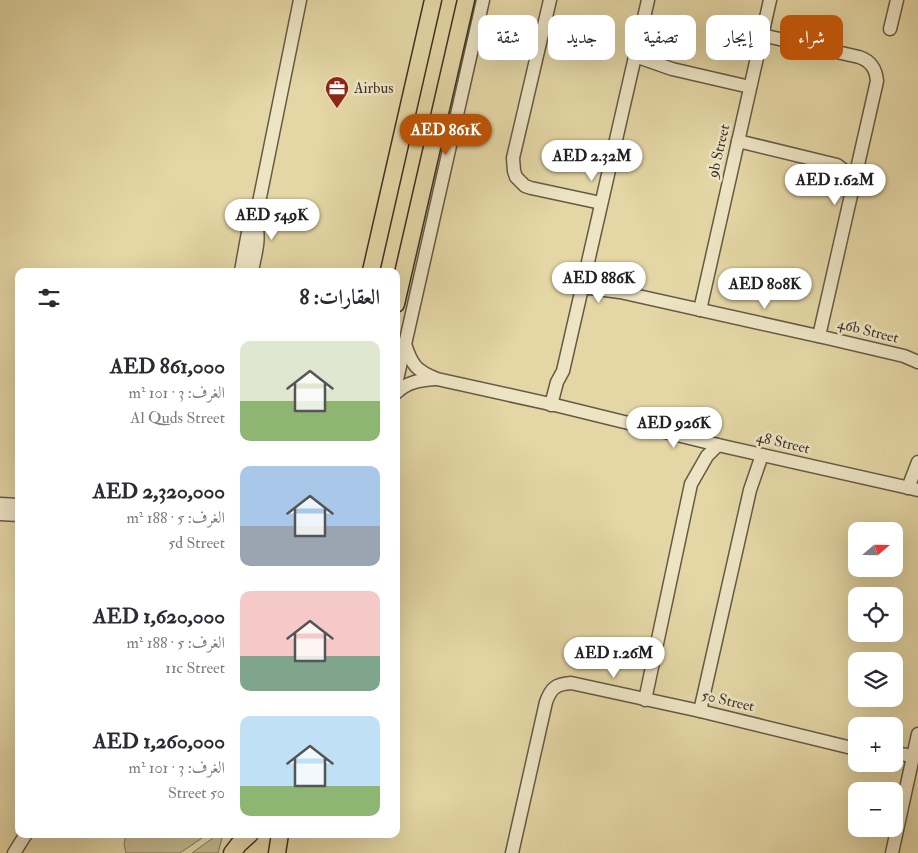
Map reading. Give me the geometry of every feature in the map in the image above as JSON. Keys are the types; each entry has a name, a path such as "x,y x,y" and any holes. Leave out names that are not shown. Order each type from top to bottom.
{"main road":[{"path":"372,268 433,0"},
{"path":"400,287 466,0"},
{"path":"232,853 246,838"},
{"path":"247,853 250,838"}],"street":[{"path":"242,268 248,232 255,222 300,0"},
{"path":"400,366 483,0"},
{"path":"550,0 513,158 514,171 520,182 531,188 601,203"},
{"path":"555,406 558,382 563,371 648,0"},
{"name":"9b Street","path":"767,15 770,0"},
{"path":"890,29 897,0"},
{"path":"770,37 864,59 873,66 877,81 819,336"},
{"name":"9b Street","path":"700,310 756,60"},
{"path":"634,62 750,87"},
{"path":"738,141 838,165 846,172 853,187"},
{"path":"253,268 258,237 255,222"},
{"name":"46b Street","path":"583,282 602,284 620,292 904,356 918,362"},
{"name":"48 Street","path":"405,344 413,364 419,370 437,379 913,489"},
{"name":"46b Street","path":"904,356 918,356"},
{"name":"48 Street","path":"400,389 418,380 437,379"},
{"path":"645,700 691,484 707,456 718,445"},
{"path":"700,711 750,490 750,476 758,454"},
{"path":"913,489 918,462"},
{"path":"0,504 15,504"},
{"path":"0,514 15,515"},
{"name":"50 Street","path":"512,853 546,702 549,693 555,687 563,684 571,683 700,711 848,747"},
{"path":"892,853 918,734"},
{"path":"903,757 912,761"},
{"path":"903,761 912,761"},
{"path":"14,853 24,838"},
{"path":"27,838 27,853"}],"shaded area":[{"path":"125,838 202,838 180,853 126,853 124,845"},
{"path":"213,838 222,838 218,853 192,853"}],"place":[{"name":"Airbus","path":"337,109"}]}
